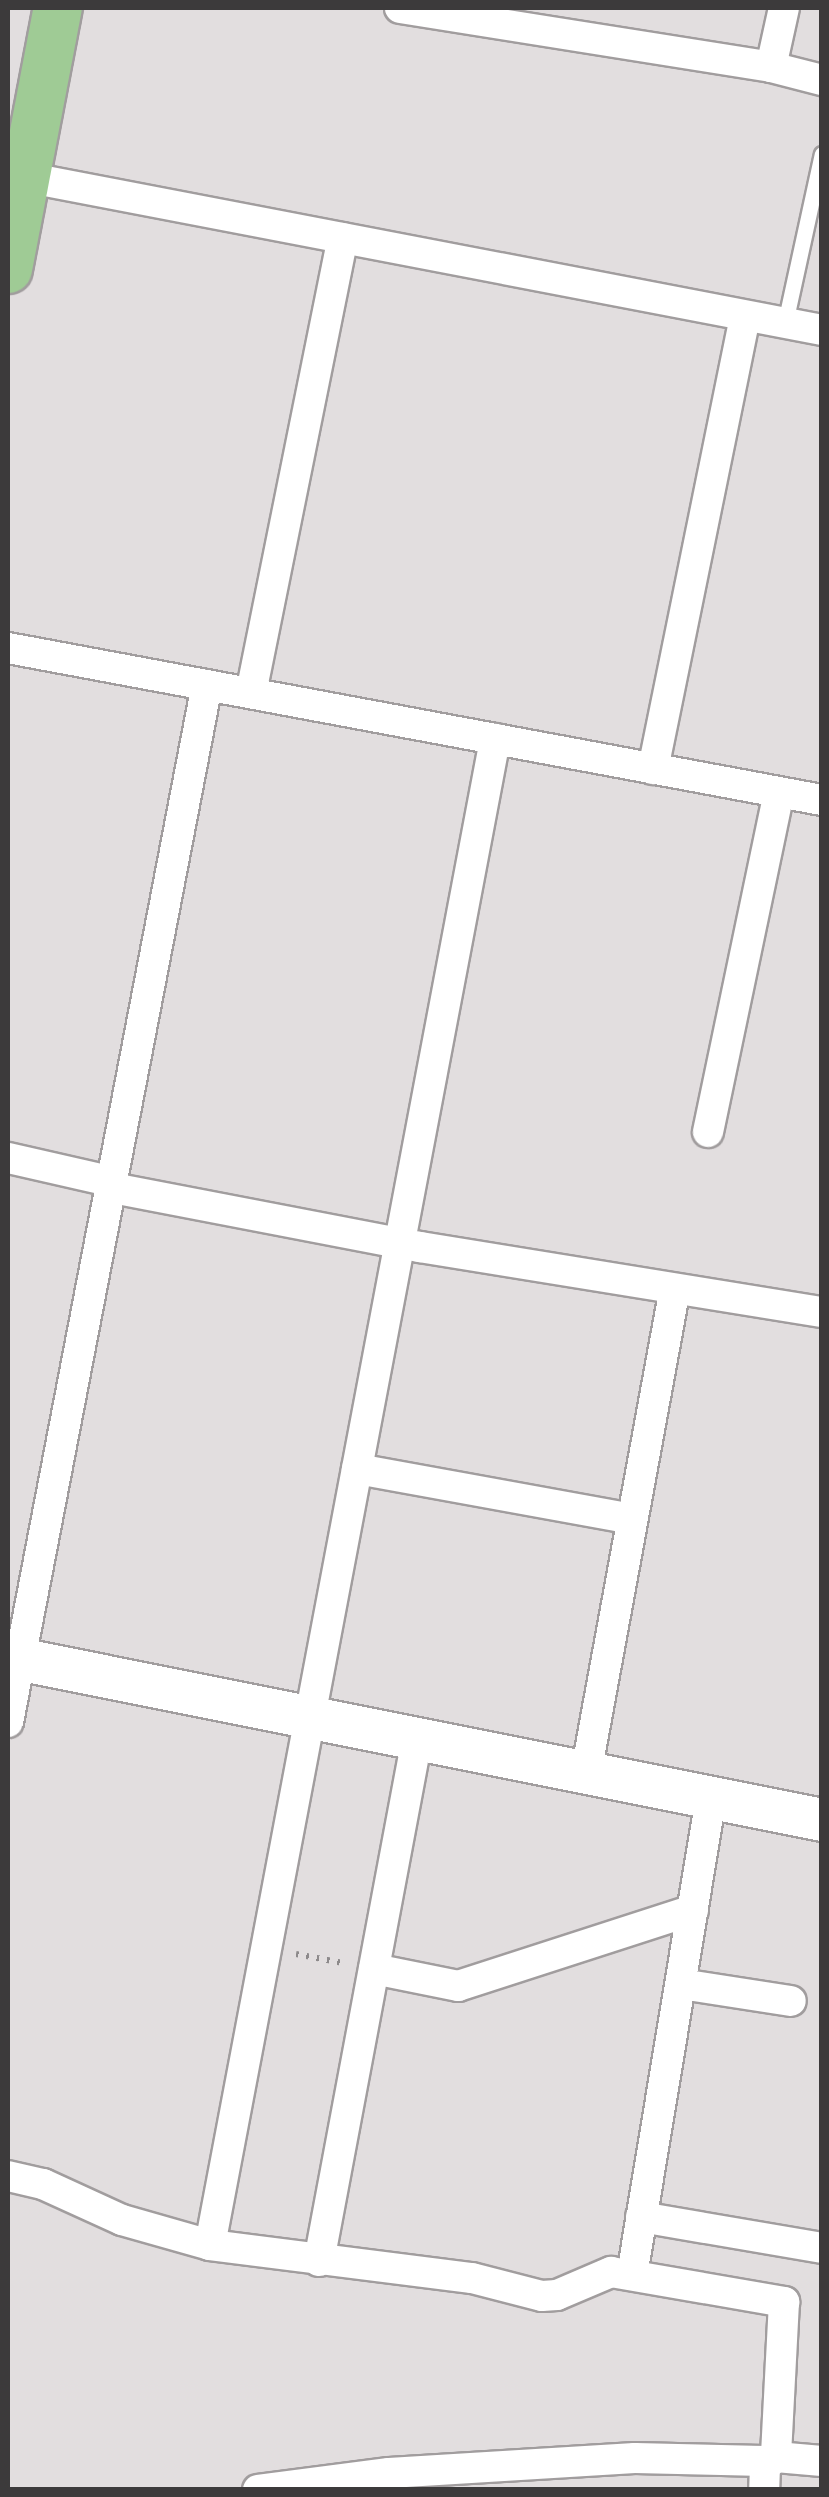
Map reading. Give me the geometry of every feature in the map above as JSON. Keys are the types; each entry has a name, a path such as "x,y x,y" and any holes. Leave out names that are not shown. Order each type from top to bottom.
{"main road":[{"path":"8,269 17,175 58,8"}],"street":[{"path":"400,8 771,67 822,80"},
{"path":"771,67 784,8"},
{"path":"17,175 822,330"},
{"path":"251,693 344,238"},
{"path":"653,769 745,316"},
{"path":"8,648 822,800"},
{"path":"8,1722 14,1658 207,686"},
{"path":"210,2245 496,739"},
{"path":"708,1132 780,792"},
{"path":"8,1158 111,1184 400,1242 822,1312"},
{"path":"586,1773 675,1290"},
{"path":"357,1469 631,1519"},
{"path":"14,1658 822,1820"},
{"path":"319,2261 417,1739"},
{"path":"632,2275 712,1798"},
{"path":"374,1969 458,1986 693,1910"},
{"path":"680,1984 791,2001"},
{"path":"8,2176 43,2184 122,2220 210,2245 472,2278 542,2296 557,2295 611,2272 784,2302 769,2469"},
{"path":"641,2218 822,2248"},
{"path":"258,2490 635,2458 769,2469 822,2461"}],"lane":[{"path":"785,323 822,154"}],"path":[{"path":"266,1948 374,1969"}]}
